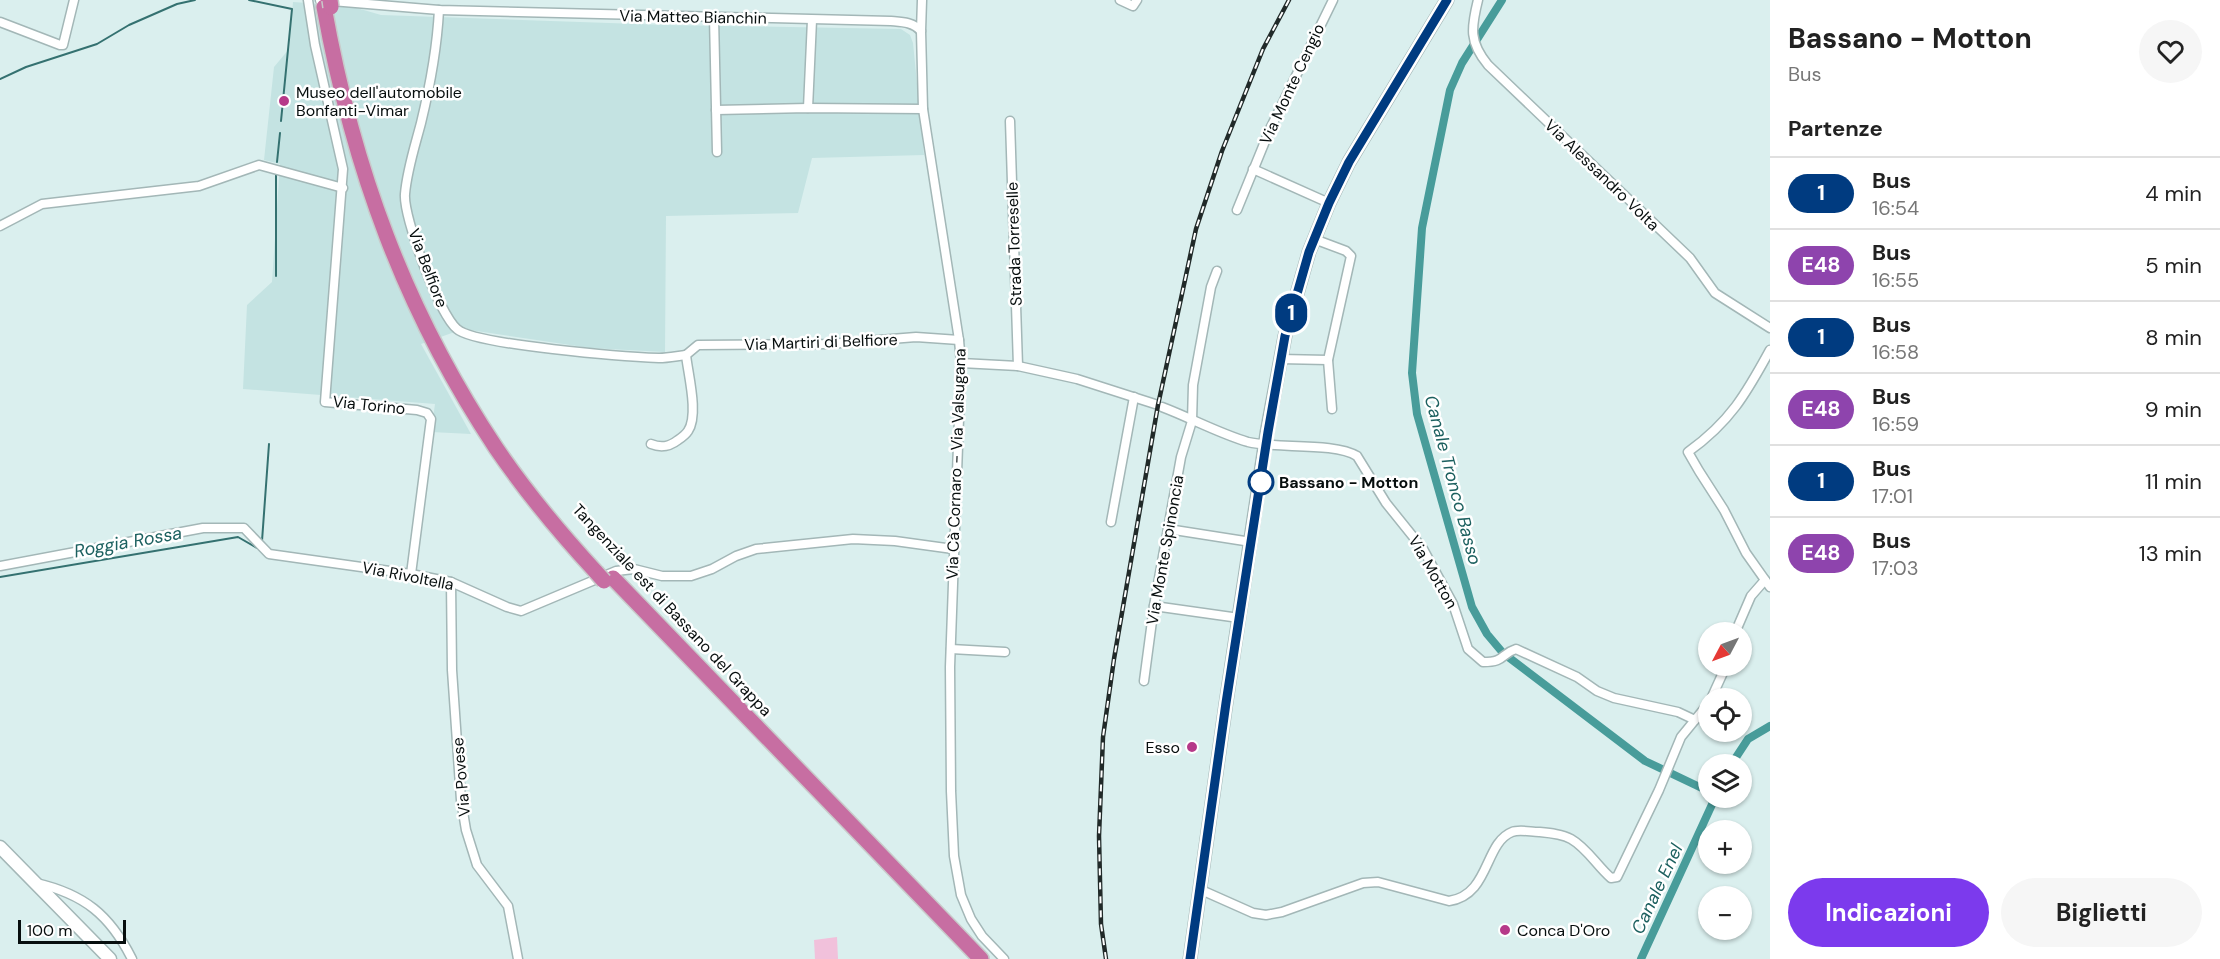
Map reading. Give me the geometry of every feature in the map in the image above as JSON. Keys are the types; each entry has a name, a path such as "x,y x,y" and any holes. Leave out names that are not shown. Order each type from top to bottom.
{"highway":[{"name":"Tangenziale est di Bassano del Grappa","path":"326,3 336,73 368,189 416,307 456,382 496,449 548,518 783,760 981,959"},
{"name":"Tangenziale est di Bassano del Grappa","path":"783,760 970,959"}],"main road":[{"path":"1190,959 1239,618 1285,336 1314,239 1329,203 1349,162 1447,0"},
{"path":"0,847 110,959"}],"street":[{"path":"0,22 63,45 74,0"},
{"name":"Via Torino","path":"308,0 320,67 343,169 326,402 417,410 427,413 431,419 411,574"},
{"name":"Via Cà Cornaro - Via Valsugana","path":"922,0 923,109 961,363 951,649 951,791 954,856 961,895 971,919 982,936 1004,959"},
{"path":"1120,0 1133,6 1137,0"},
{"name":"Via Monte Cengio","path":"1237,210 1292,80 1333,0"},
{"name":"Via Alessandro Volta","path":"1478,0 1473,20 1473,38 1477,50 1497,73 1690,258 1715,293 1770,328"},
{"name":"Via Matteo Bianchin","path":"326,3 439,10 906,23 921,31"},
{"name":"Via Belfiore","path":"439,10 429,91 407,175 404,197 417,245 434,291 448,319 457,330 470,336 522,345 620,356 662,358 686,356"},
{"path":"714,17 717,152"},
{"path":"808,108 812,20"},
{"path":"716,110 923,109"},
{"name":"Strada Torreselle","path":"1010,121 1018,366"},
{"path":"0,226 42,204 199,186 259,165 343,188"},
{"path":"1253,169 1329,203"},
{"path":"1314,239 1346,251 1351,256 1328,360 1332,409"},
{"path":"1192,421 1193,385 1211,287 1217,271"},
{"name":"Via Martiri di Belfiore","path":"686,356 698,345 829,344 916,338 959,339"},
{"path":"1740,622 1751,596 1767,584 1746,553 1724,510 1688,452 1720,427 1738,406 1770,350"},
{"path":"651,444 658,447 668,446 688,431 693,420 686,356"},
{"path":"1280,359 1328,360"},
{"path":"961,363 1018,366 1077,379 1159,405 1192,421 1250,442 1267,444"},
{"path":"1111,522 1134,397"},
{"name":"Via Monte Spinoncia","path":"1144,681 1154,606 1181,457 1192,421"},
{"name":"Via Motton","path":"1267,444 1339,450 1357,456 1386,503 1423,549 1454,604 1468,649 1482,662 1501,660 1512,649 1520,651 1614,698 1678,712 1695,720"},
{"name":"Via Rivoltella","path":"0,566 203,528 244,528 269,554 411,574 451,582 521,611 616,571 634,569 662,576 691,576 756,549 853,539 895,541 953,549"},
{"path":"1168,529 1251,542"},
{"name":"Via Povese","path":"451,582 452,670 463,810 477,866 508,906 518,959"},
{"path":"1154,606 1239,618"},
{"path":"951,649 1005,652"},
{"path":"1199,889 1253,913 1266,915 1282,912 1363,883 1378,882 1449,901 1461,899 1470,893 1505,836 1514,831 1551,833 1570,838 1611,878 1617,877 1681,737 1698,716"},
{"path":"36,883 59,888 83,899 106,920 132,959"}],"shaded area":[{"path":"293,2 350,6 381,15 667,25 901,29 910,35 913,43 924,155 812,158 798,213 666,216 665,352 590,348 463,329 421,344 471,434 431,432 435,404 243,389 247,305 272,282 280,164 264,160 274,67 289,49"},
{"path":"837,937 838,959 815,959 814,940"}],"waterway":[{"path":"0,79 26,67 97,44 129,25 177,4 195,0"},
{"name":"Roggia Rossa","path":"249,0 292,9 281,121"},
{"name":"Canale Tronco Basso","path":"1502,0 1462,63 1450,90 1422,228 1412,373 1417,414 1472,607 1487,634 1503,653 1645,761 1698,786"},
{"name":"Roggia Rossa","path":"277,162 280,133"},
{"name":"Roggia Rossa","path":"276,175 276,276"},
{"name":"Roggia Rossa","path":"262,541 269,444"},
{"name":"Roggia Rossa","path":"0,577 238,537 257,548"},
{"name":"Canale Enel","path":"1738,754 1748,739 1770,726"},
{"name":"Canale Enel","path":"1641,959 1710,808"}],"railway":[{"path":"1106,959 1101,924 1099,836 1103,737 1114,659 1158,405 1196,229 1222,151 1263,49 1289,0"}],"bus line":[{"name":"1","path":"1190,959 1226,703 1285,336 1309,252 1329,203 1349,162 1447,0"}],"place":[{"name":"Museo dell'automobile Bonfanti-Vimar","path":"284,101"},
{"name":"Bassano - Motton","path":"1261,482"},
{"name":"Esso","path":"1192,747"},
{"name":"Conca D'Oro","path":"1505,930"}]}
